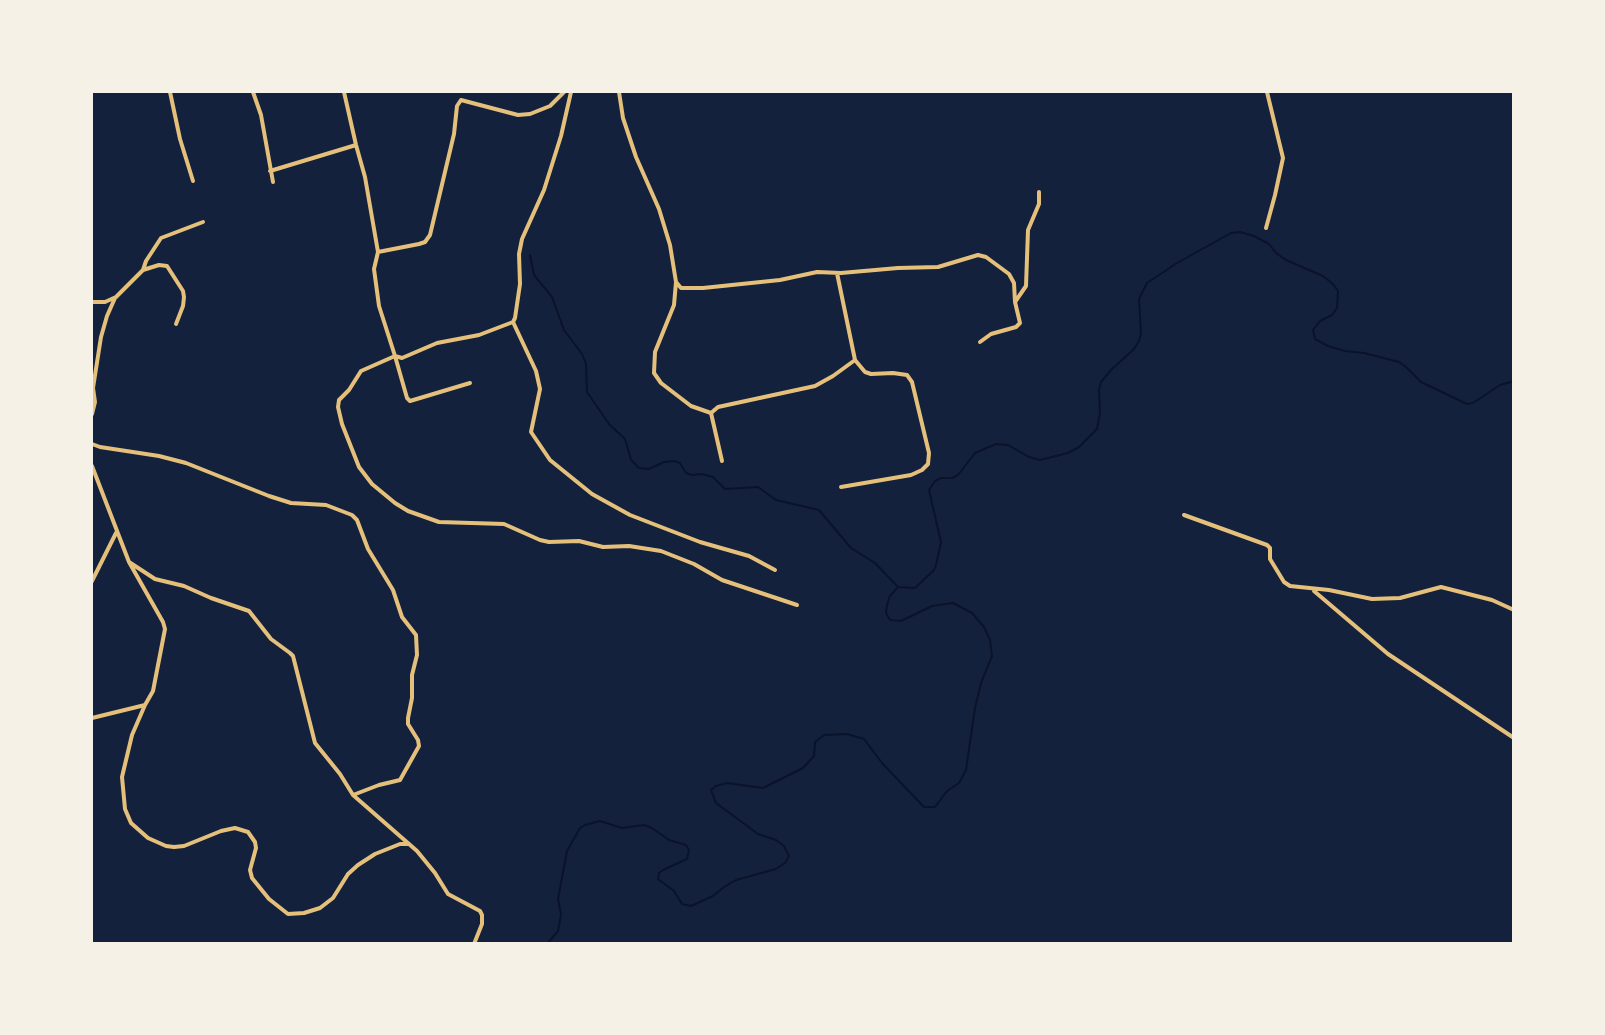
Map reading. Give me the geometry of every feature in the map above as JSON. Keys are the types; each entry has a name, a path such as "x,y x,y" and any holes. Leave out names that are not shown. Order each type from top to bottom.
{"street":[{"path":"170,92 180,139 193,181"},
{"path":"253,92 261,115 273,182"},
{"path":"344,92 365,177 378,252 374,269 379,306 407,398 410,401 470,383"},
{"path":"378,252 419,244 430,235 454,134 457,106 461,100 518,115 530,114 550,106 564,92"},
{"path":"571,92 561,136 544,190 522,239 519,254 520,284 513,322 536,371 540,389 531,432 550,460 591,494 630,515 700,542 749,556 775,570"},
{"path":"619,92 623,118 636,158 659,209 670,245 676,282 674,305 655,352 654,373 661,383 691,406 711,413"},
{"path":"1266,228 1283,158 1267,92"},
{"path":"270,171 356,145"},
{"path":"1015,302 1026,286 1028,230 1040,204 1039,192"},
{"path":"92,414 95,402 93,388 101,337 116,297 143,270 161,238 203,222"},
{"path":"676,282 681,288 703,288 780,280 817,272 837,273 938,267 978,255 986,257 1009,274 1014,284 1020,323 1016,327 991,334 980,342"},
{"path":"143,270 159,265 167,266 172,272 184,297 176,324"},
{"path":"837,273 855,360 865,372 907,375 912,381 929,459 928,464 922,470 911,475 841,487"},
{"path":"92,302 105,302 116,297"},
{"path":"513,322 479,335 438,343 402,358 395,356 361,371 349,390 339,400 338,407 342,424 359,467 372,484 408,512 439,522 504,525 549,542 579,541 603,547 629,546 661,551 694,564 722,580 796,604"},
{"path":"711,413 718,407 815,386 855,360"},
{"path":"711,413 722,461"},
{"path":"92,444 186,463 269,496 291,503 326,506 352,515 357,520 368,549 393,590 399,610 416,635 417,655 411,675 412,698 408,724 419,746 400,780 379,784 353,795"},
{"path":"92,466 129,562 163,622 165,630 153,690 132,735 122,777 125,809 132,823 148,838 174,847 184,846 221,831 236,828 248,832 256,848 250,870 252,878 268,898 288,914 297,915 320,908 333,898 348,874 375,854 400,844 409,844"},
{"path":"1184,515 1267,545 1270,548 1270,559 1284,582 1297,588 1329,590 1372,600 1400,598 1441,587 1492,600 1514,610"},
{"path":"92,581 117,533"},
{"path":"129,562 155,579 184,586 249,611 271,639 290,653 314,740 353,795 409,844 429,865 448,894 480,910 482,924 474,944"},
{"path":"1313,590 1388,654 1514,738"},
{"path":"92,718 145,705"}],"waterway":[{"path":"898,587 915,588 934,570 936,565 941,542 929,490 935,481 958,475 975,453 996,444 1008,445 1029,457 1040,460 1068,453 1079,447 1097,429 1101,382 1139,341 1141,333 1139,299 1147,283 1177,263 1231,233 1240,232 1254,236 1269,244 1286,260 1323,276 1333,284 1338,291 1337,308 1332,315 1320,321 1313,330 1315,339 1328,346 1399,362 1421,382 1467,404 1473,403 1500,385 1514,381"},
{"path":"530,255 534,275 552,297 564,330 582,354 586,364 587,392 609,424 625,439 631,460 639,468 649,469 664,462 675,461 680,463 686,473 713,477 725,489 758,487 776,500 819,510 851,548 875,563 898,587"},
{"path":"547,944 558,931 561,914 558,899 567,851 580,828 585,825 600,821 622,828 644,825 669,840 686,845 689,850 687,859 663,870 659,873 658,879 674,891 682,904 691,906 713,896 736,880 776,869 785,863 789,856 784,846 776,840 758,834 716,803 711,790 727,783 763,788 803,768 814,756 815,742 824,735 847,734 864,739 882,763 924,807 935,807 947,791 959,783 966,770 981,683 992,656 990,640 984,627 972,613 953,603 932,606 901,621 890,620 886,613 887,605 890,596 898,587"}]}
